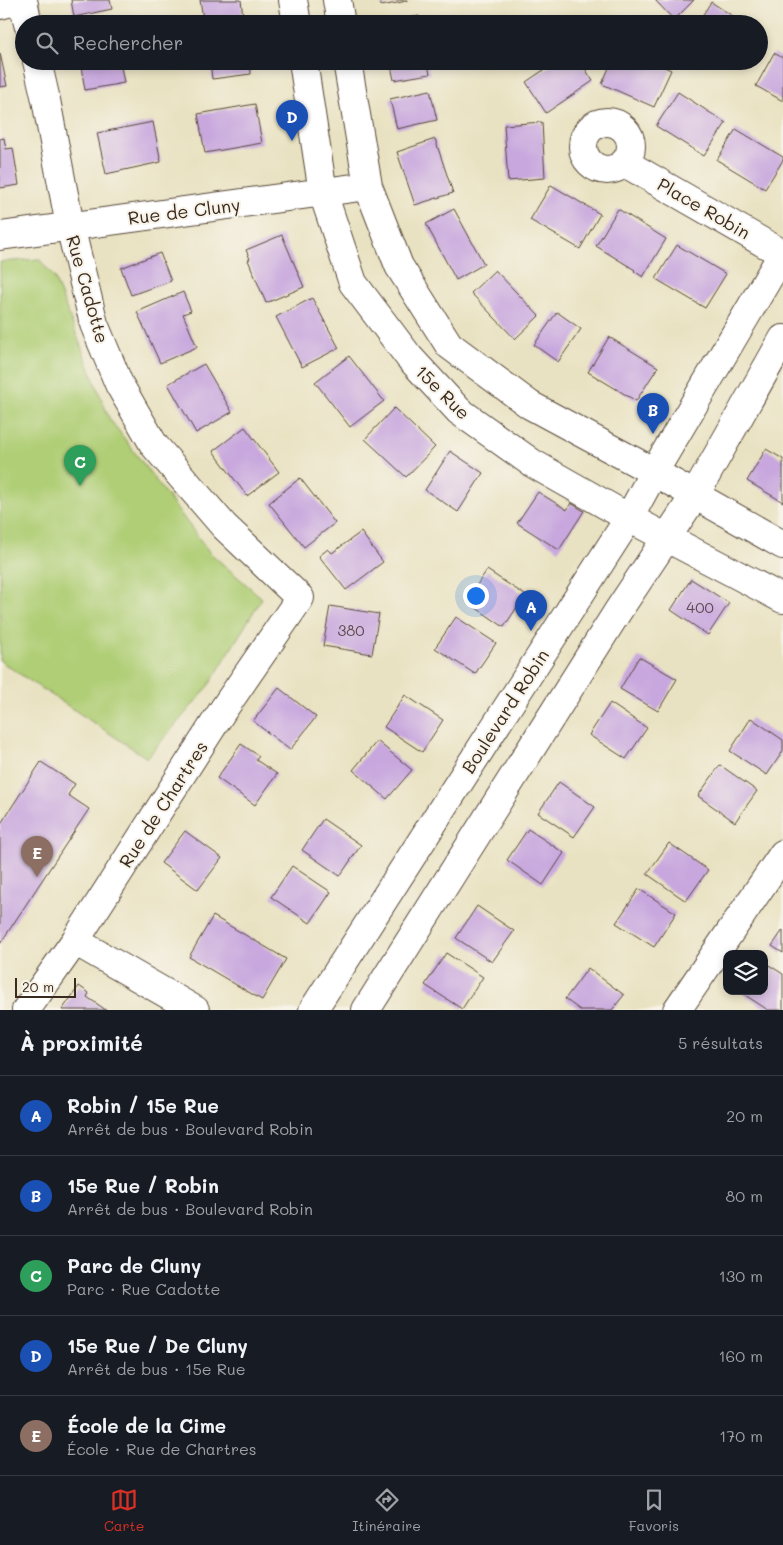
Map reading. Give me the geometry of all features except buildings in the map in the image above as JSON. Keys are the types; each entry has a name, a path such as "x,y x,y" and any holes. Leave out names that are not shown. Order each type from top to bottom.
{"street":[{"path":"0,5 21,0 25,15"},
{"path":"293,0 296,15"},
{"path":"337,0 340,15"},
{"name":"Rue Cadotte","path":"39,70 70,226 94,324 119,384 154,445 224,526 300,598"},
{"name":"15e Rue","path":"304,70 323,193 353,283 409,357 459,412 532,463 628,518 783,599"},
{"path":"349,70 368,186 399,266 449,345 530,405 783,545"},
{"name":"Place Robin","path":"625,162 783,254"},
{"name":"Rue de Cluny","path":"0,236 368,186"},
{"name":"Boulevard Robin","path":"313,1010 628,518 783,254"},
{"path":"366,1010 618,610 695,495 783,339"},
{"name":"Rue de Chartres","path":"26,1010 75,941 223,710 300,598"},
{"path":"677,1010 783,854"},
{"path":"75,941 195,1010"}],"green space":[{"path":"39,259 54,277 109,418 210,553 262,598 208,687 147,758 0,661 0,262"}],"place":[{"name":"15e Rue / De Cluny","path":"292,141"},
{"name":"15e Rue / Robin","path":"653,434"},
{"name":"Parc de Cluny","path":"80,486"},
{"name":"Robin / 15e Rue","path":"531,631"},
{"name":"École de la Cime","path":"37,877"}]}
